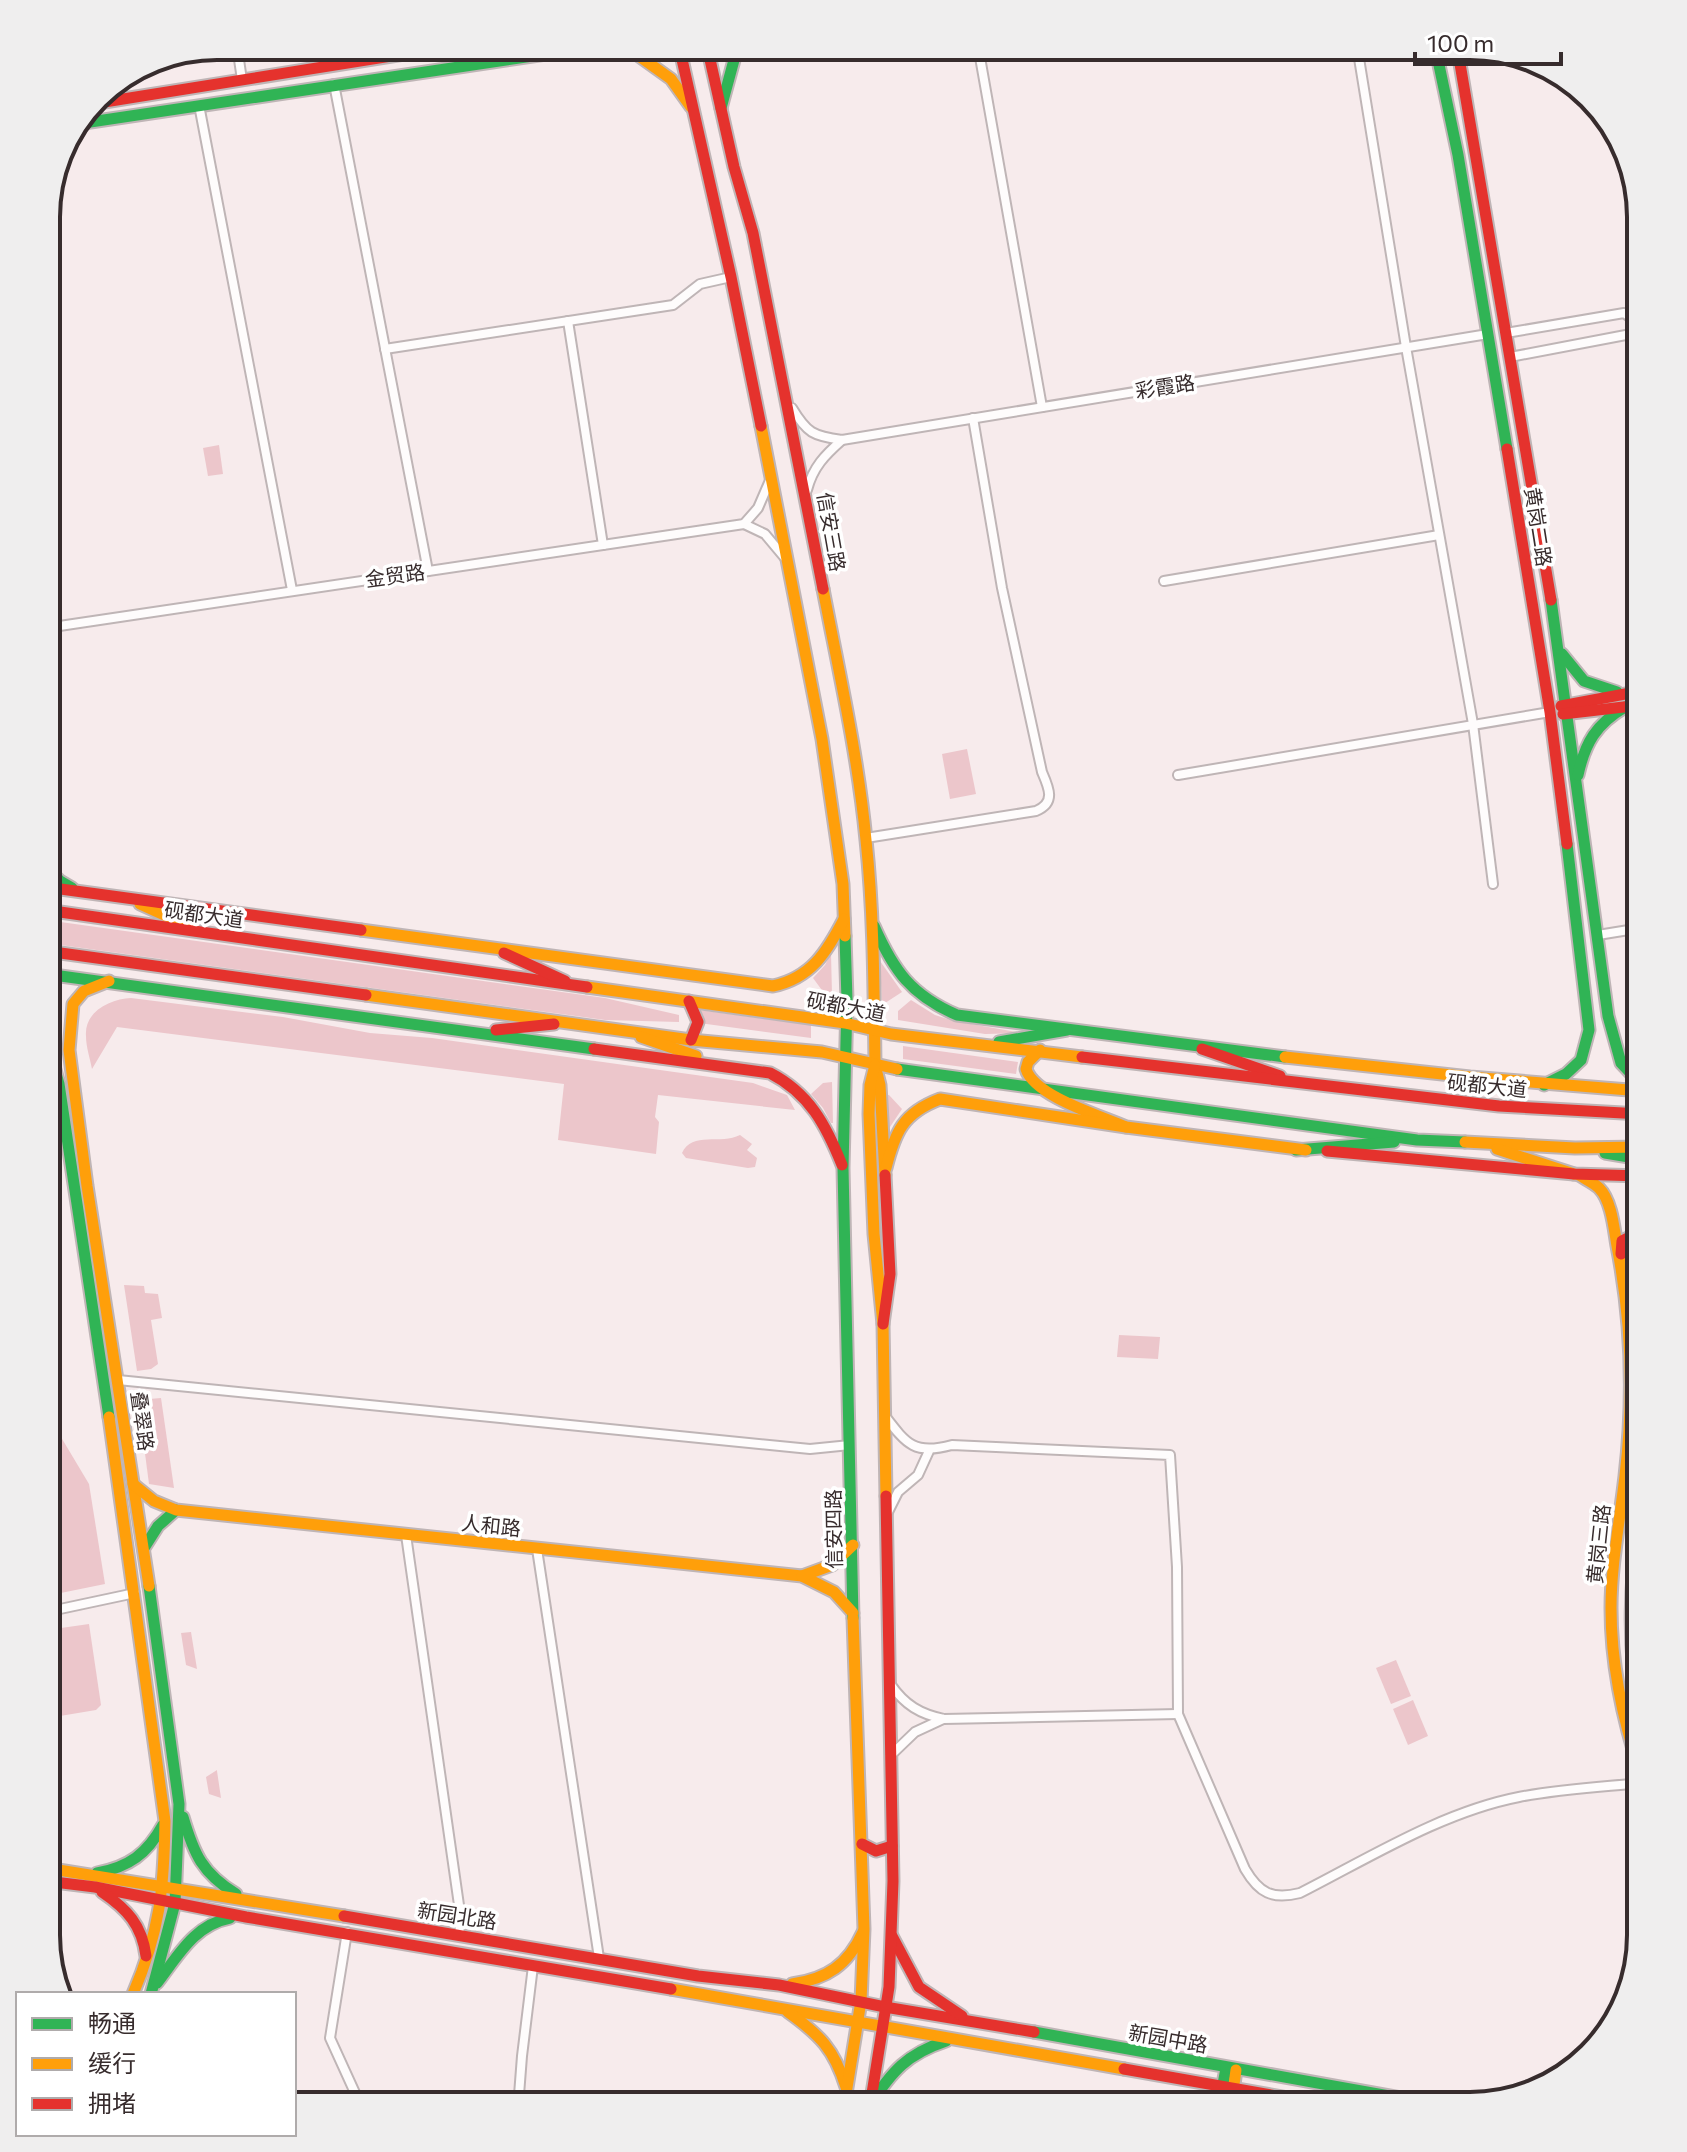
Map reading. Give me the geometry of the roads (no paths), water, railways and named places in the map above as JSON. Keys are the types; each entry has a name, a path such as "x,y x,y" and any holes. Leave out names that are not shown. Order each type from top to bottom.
{"main road":[{"path":"111,101 367,60"},
{"path":"92,122 502,60"},
{"path":"645,60 671,79 693,109"},
{"path":"682,60 731,277 822,739 843,884 845,1023"},
{"name":"信安三路","path":"710,60 753,233 806,494 855,761 873,922 875,1065"},
{"path":"721,108 734,60"},
{"name":"黄岗二路","path":"1438,60 1458,155 1550,712 1589,1016 1588,1048 1580,1062 1567,1076 1544,1085"},
{"name":"黄岗二路","path":"1459,60 1559,649 1608,1016 1621,1063 1627,1069"},
{"path":"688,88 715,82"},
{"path":"1527,568 1545,565"},
{"path":"1559,649 1583,683 1596,689 1625,694"},
{"path":"1567,710 1625,694"},
{"path":"1550,712 1625,707"},
{"path":"1576,781 1585,745 1592,732 1607,717 1625,707"},
{"path":"60,881 80,892"},
{"path":"843,884 870,883"},
{"name":"砚都大道","path":"60,889 773,986 788,984 806,975 822,959 844,919"},
{"path":"129,899 205,933"},
{"name":"砚都大道","path":"60,912 983,1045 1499,1106 1627,1113"},
{"path":"873,922 900,977 939,1008 957,1015 1202,1049 1544,1085 1627,1090"},
{"path":"493,948 573,985"},
{"path":"60,953 691,1040 845,1056 875,1065 1417,1140 1575,1148 1627,1147"},
{"path":"60,976 770,1073 790,1082 820,1116 843,1168"},
{"name":"叠翠路","path":"109,981 84,991 73,1004 69,1050 179,1804 175,1903 152,1990"},
{"path":"689,1001 698,1022 691,1040"},
{"path":"1589,1016 1599,1022 1608,1016"},
{"path":"475,1032 566,1023"},
{"name":"信安四路","path":"845,1023 843,1168 864,1929 859,2022 847,2090"},
{"path":"622,1030 719,1064"},
{"path":"983,1045 1067,1030"},
{"path":"60,1039 66,1042 69,1050"},
{"path":"1202,1049 1306,1085"},
{"path":"1040,1050 1028,1060 1026,1069 1028,1076 1040,1088 1126,1127"},
{"path":"875,1065 880,1085 890,1274 883,1324"},
{"path":"872,2092 892,1936 883,1324 875,1265 871,1197 869,1084 875,1065"},
{"name":"叠翠路","path":"60,1090 135,1593 165,1821 164,1885 156,1935 134,1992"},
{"path":"885,1172 893,1138 900,1126 916,1110 940,1099 1296,1150 1574,1174 1627,1176"},
{"path":"1296,1150 1417,1140"},
{"path":"1479,1143 1574,1174"},
{"path":"1575,1148 1627,1157"},
{"name":"黄岗三路","path":"1574,1174 1599,1188 1606,1199 1627,1301"},
{"path":"844,1198 871,1197"},
{"path":"1620,1267 1622,1241 1627,1238"},
{"name":"黄岗三路","path":"1627,1440 1611,1582 1615,1682 1627,1737"},
{"path":"133,1484 154,1501 176,1510 158,1526 144,1548"},
{"name":"人和路","path":"176,1510 802,1576"},
{"path":"802,1576 832,1565 853,1545"},
{"path":"802,1576 834,1592 853,1613"},
{"path":"159,1774 175,1772"},
{"path":"179,1804 194,1855 203,1870 214,1881 244,1899"},
{"path":"89,1874 123,1867 142,1856 150,1849 165,1821"},
{"path":"862,1844 876,1851 892,1846"},
{"name":"新园北路","path":"60,1870 698,1976 779,1985 885,2007"},
{"name":"新园北路","path":"60,1883 882,2026"},
{"path":"95,1887 127,1909 138,1921 145,1942 146,1964"},
{"path":"276,1921 279,1905"},
{"path":"139,1980 152,1990 198,1930 220,1919 246,1917"},
{"path":"779,1985 814,1981 837,1971 858,1945 864,1929"},
{"path":"892,1936 919,1987 965,2019"},
{"path":"728,1998 734,1986 732,1978"},
{"name":"新园中路","path":"885,2007 1364,2092"},
{"path":"785,2009 827,2042 847,2090"},
{"name":"新园中路","path":"882,2026 1251,2092"},
{"path":"880,2092 898,2065 922,2048 951,2039"},
{"path":"1226,2092 1231,2069"},
{"path":"1228,2088 1229,2092"}],"street":[{"path":"239,60 242,80"},
{"path":"980,60 1042,407"},
{"path":"1359,60 1473,724 1493,884"},
{"path":"334,84 428,571"},
{"path":"199,105 292,590"},
{"path":"385,349 673,305 700,284 731,277"},
{"path":"1506,333 1624,313 1627,315"},
{"path":"568,321 603,545"},
{"name":"彩霞路","path":"842,440 1488,334"},
{"path":"1510,357 1627,335"},
{"path":"786,397 802,426 813,434 842,440"},
{"path":"866,838 1036,811 1044,808 1050,797 1002,588 973,418"},
{"path":"806,494 812,473 820,460 842,440"},
{"path":"771,478 755,514 744,524 765,534 788,560"},
{"name":"金贸路","path":"60,626 744,524"},
{"path":"1164,581 1439,535"},
{"path":"1178,775 1550,712"},
{"path":"1598,935 1627,930"},
{"path":"118,1380 810,1449 850,1445"},
{"path":"883,1413 914,1448 929,1451 952,1445 1170,1455 1177,1567 1178,1714 1245,1869 1263,1893 1273,1896 1300,1893 1423,1831 1483,1807 1517,1797 1627,1785"},
{"path":"885,1517 898,1492 918,1475 929,1451"},
{"path":"1620,1508 1627,1508"},
{"path":"406,1535 461,1919 459,1934"},
{"path":"537,1549 599,1958"},
{"path":"60,1609 135,1593"},
{"path":"890,1683 905,1703 915,1710 944,1719 1178,1714"},
{"path":"890,1756 915,1732 944,1719"},
{"path":"347,1932 330,2038 355,2092"},
{"path":"519,2092 533,1966"}]}
